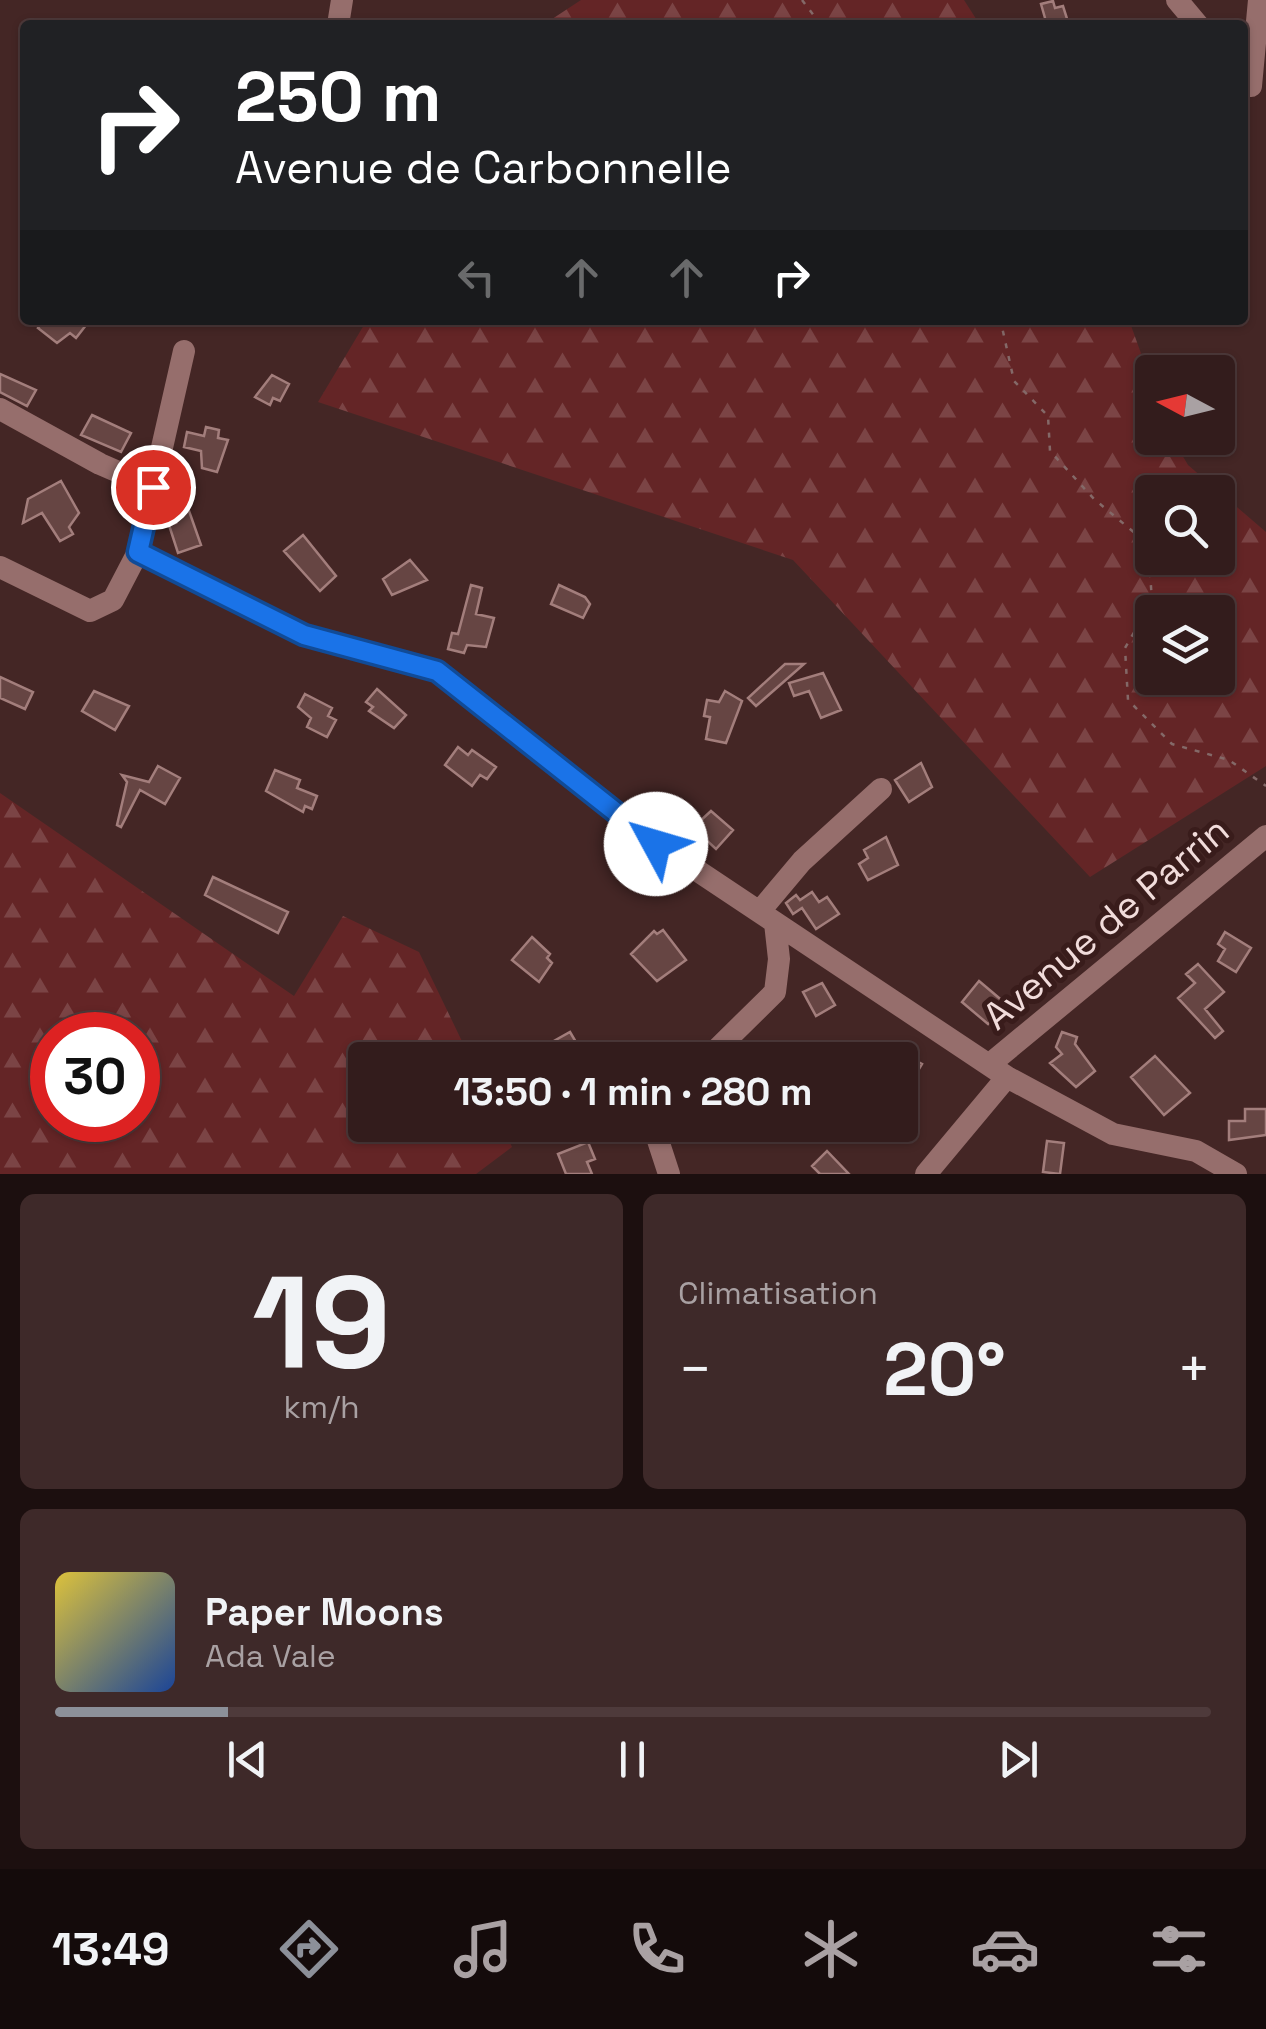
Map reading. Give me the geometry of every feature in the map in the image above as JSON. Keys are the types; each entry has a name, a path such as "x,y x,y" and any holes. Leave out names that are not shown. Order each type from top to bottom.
{"street":[{"path":"1177,0 1194,20"},
{"path":"1248,75 1260,0"},
{"path":"1248,82 1266,105"},
{"path":"0,567 90,611 113,600 138,552 184,351"},
{"path":"0,409 100,464 153,487"},
{"path":"138,552 304,635 437,671 656,844 999,1071 1113,1134 1196,1151 1236,1174"},
{"path":"724,1042 775,992 779,976 767,917 802,860 881,788"},
{"name":"Avenue de Parrin","path":"926,1174 999,1071 1266,836"},
{"path":"659,1142 669,1174"}],"path":[{"path":"802,0 817,20"},
{"path":"1000,325 1014,380 1048,416 1050,452 1094,500 1148,544 1152,601 1125,648 1128,700 1172,744 1230,760 1266,786"}],"green space":[{"path":"581,0 964,0 977,20 551,20"},
{"path":"364,325 1131,325 1142,355 1135,355 1135,455 1182,455 1200,475 1135,475 1135,575 1235,575 1235,505 1266,532 1266,766 1090,877 793,560 318,402"},
{"path":"0,793 294,996 343,916 419,952 462,1042 348,1042 348,1142 510,1142 512,1147 476,1174 0,1174"}],"building":[{"path":"1053,1 1055,8 1063,6 1067,20 1046,20 1041,4"},
{"path":"86,325 76,338 70,333 57,343 38,328"},
{"path":"0,374 36,390 27,406 0,392"},
{"path":"272,375 289,384 280,401 273,398 270,405 255,397"},
{"path":"92,415 131,433 121,452 81,435"},
{"path":"206,427 219,430 218,438 228,440 217,472 202,468 201,451 184,447 187,432 204,436"},
{"path":"61,481 79,513 69,527 73,534 60,541 42,513 23,523 28,499"},
{"path":"188,508 201,545 178,553 169,525 176,523 173,513"},
{"path":"303,535 336,576 320,591 284,551"},
{"path":"410,560 427,580 392,595 383,579"},
{"path":"471,585 482,588 476,614 494,618 486,647 467,645 464,653 448,649 452,633 458,634"},
{"path":"559,585 585,597 590,604 583,618 551,604"},
{"path":"785,664 804,664 756,706 748,698"},
{"path":"823,673 841,710 821,718 809,691 794,696 789,683"},
{"path":"0,677 33,692 25,709 0,698"},
{"path":"377,689 406,715 394,728 369,711 373,707 366,702"},
{"path":"94,691 129,706 115,730 82,711"},
{"path":"725,691 742,701 726,743 706,739 710,717 704,716 707,700 719,702"},
{"path":"305,694 332,708 328,716 336,720 327,737 307,727 311,718 298,707"},
{"path":"458,747 468,755 472,750 496,767 487,779 480,775 472,786 445,765"},
{"path":"921,763 932,787 909,802 895,780"},
{"path":"158,766 180,778 165,804 140,790 121,827 117,825 127,782 122,775 149,782"},
{"path":"275,770 300,780 297,788 317,796 312,809 305,806 303,812 266,791"},
{"path":"711,811 733,830 716,849 702,836 696,842 686,834"},
{"path":"886,837 898,865 868,880 859,864 868,858 864,850"},
{"path":"213,877 288,912 278,933 205,895"},
{"path":"812,892 819,902 827,897 839,914 816,929 802,908 793,914 786,903 796,895 800,900"},
{"path":"663,930 686,960 657,981 631,954 654,931 657,934"},
{"path":"1225,932 1251,948 1236,972 1218,961 1225,949 1218,944"},
{"path":"532,937 550,954 547,958 552,963 539,982 512,960"},
{"path":"1198,964 1224,992 1205,1009 1223,1031 1215,1038 1178,998 1195,983 1186,974"},
{"path":"979,981 1005,1003 988,1024 962,1002"},
{"path":"822,983 835,1005 816,1016 803,992"},
{"path":"570,1032 576,1042 552,1042"},
{"path":"1062,1032 1077,1037 1075,1044 1095,1071 1076,1087 1050,1063 1062,1054 1056,1047"},
{"path":"1155,1056 1190,1093 1164,1115 1131,1077"},
{"path":"1245,1109 1266,1109 1266,1135 1229,1140 1229,1121 1245,1121"},
{"path":"1047,1141 1064,1143 1060,1174 1043,1172"},
{"path":"588,1142 595,1159 587,1162 592,1174 566,1174 558,1154"},
{"path":"827,1151 849,1174 820,1174 812,1166"}],"route":[{"path":"153,487 138,552 304,635 422,664 450,678 656,844"}]}
